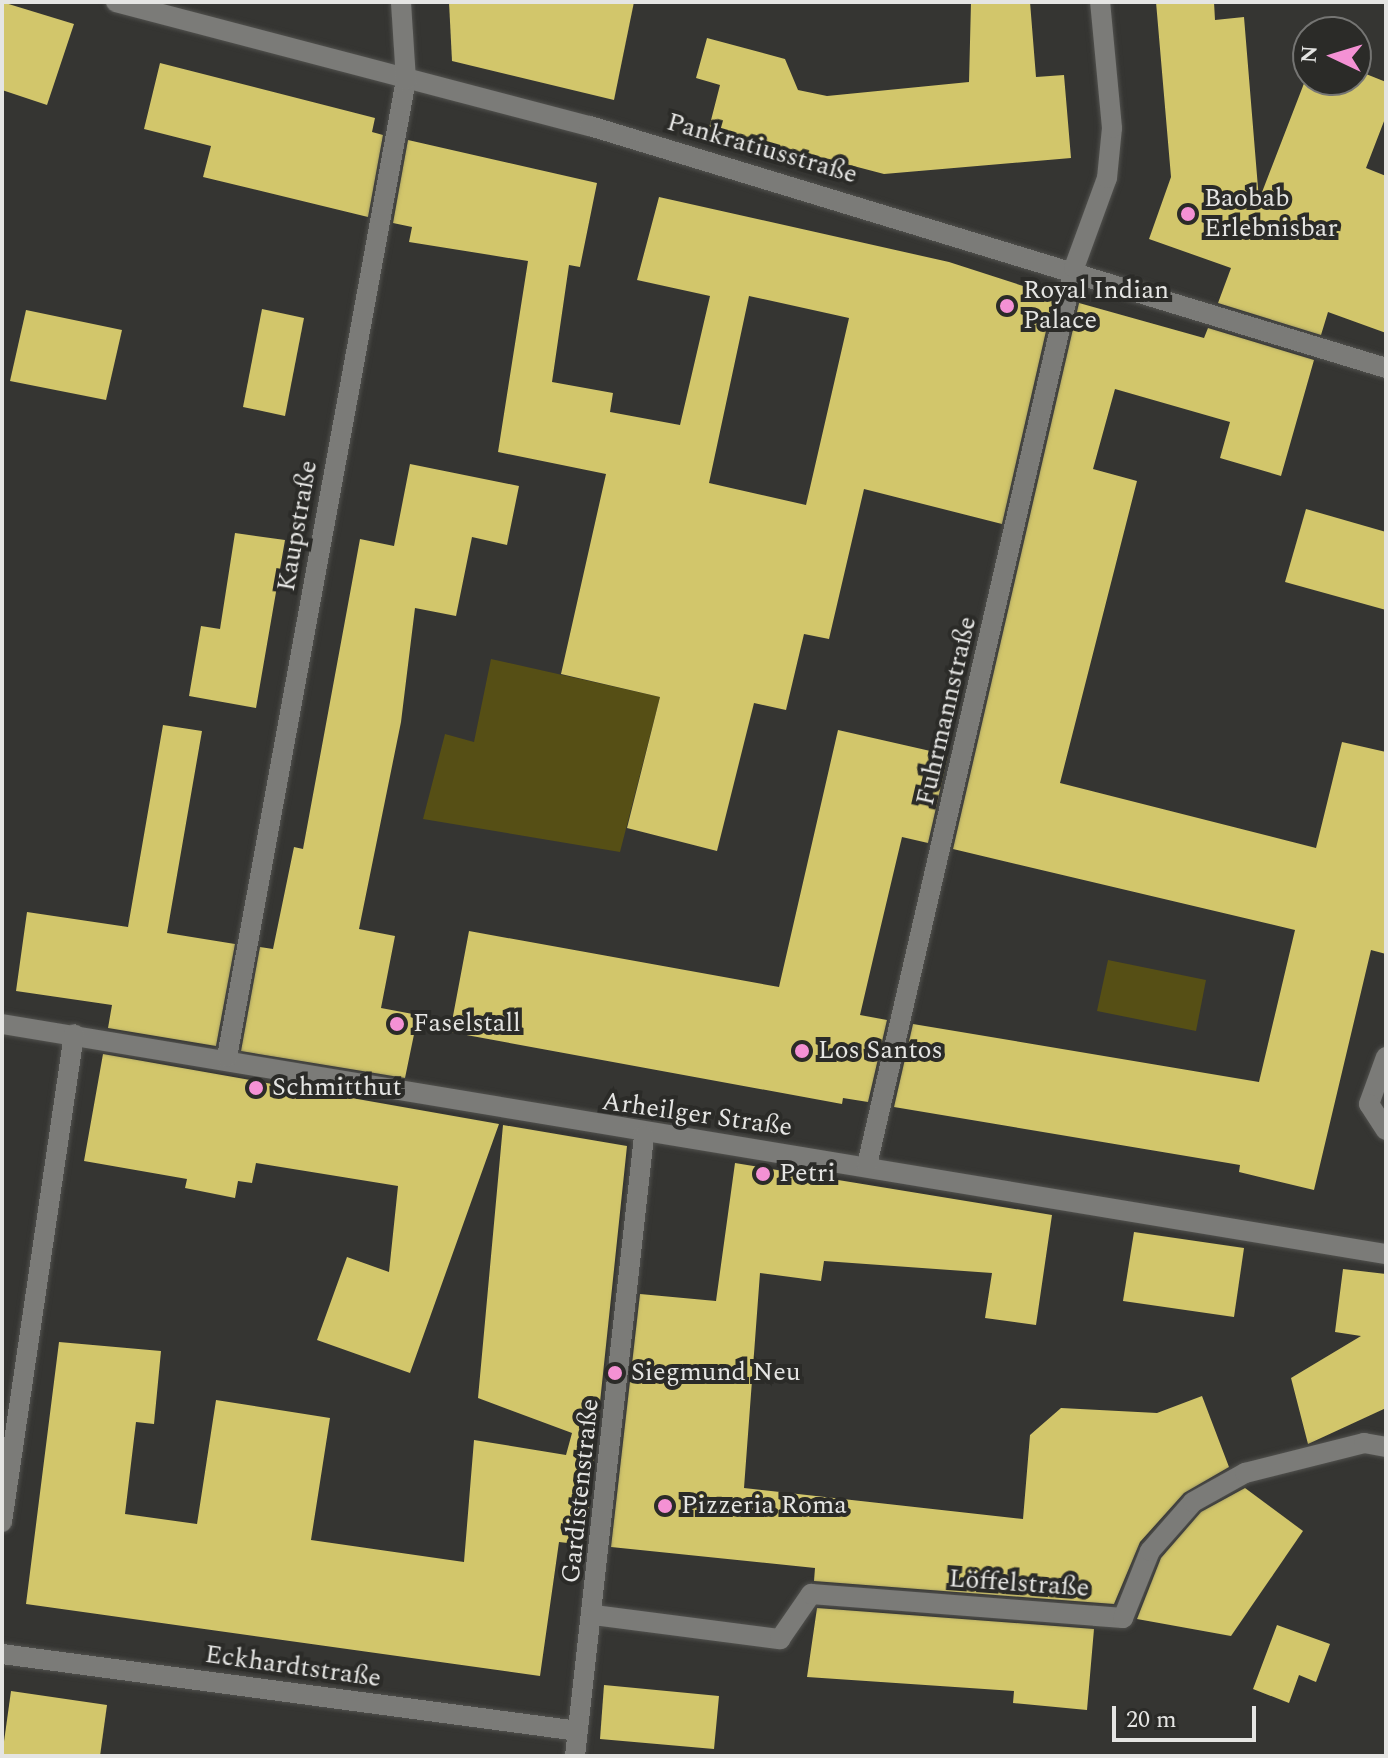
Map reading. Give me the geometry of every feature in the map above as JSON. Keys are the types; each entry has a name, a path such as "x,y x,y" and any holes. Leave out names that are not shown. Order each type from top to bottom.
{"street":[{"name":"Pankratiusstraße","path":"116,2 590,126 1074,268 1386,368"},
{"name":"Kaupstraße","path":"227,1057 406,80 401,2"},
{"name":"Fuhrmannstraße","path":"867,1165 1074,268 1107,178 1111,141 1100,2"},
{"name":"Arheilger Straße","path":"2,1024 227,1057 644,1136 867,1165 1386,1254"},
{"path":"2,1522 74,1034"},
{"path":"1386,1057 1369,1104 1386,1130"},
{"name":"Gardistenstraße","path":"575,1756 594,1615 644,1136"},
{"name":"Löffelstraße","path":"594,1615 780,1639 811,1594 1123,1618 1150,1551 1193,1502 1245,1473 1364,1443 1386,1447"},
{"name":"Eckhardtstraße","path":"2,1654 578,1731"}],"shaded area":[{"path":"491,659 660,697 620,852 423,819 445,734 474,742"},
{"path":"1108,960 1206,980 1196,1031 1097,1011"}],"building":[{"path":"2,2 74,24 47,105 2,90"},
{"path":"449,2 634,2 614,100 452,61"},
{"path":"971,2 1030,2 1036,77 1064,75 1071,158 884,174 709,128 720,85 696,78 707,38 785,59 798,90 827,96 969,82"},
{"path":"1156,2 1214,2 1215,20 1244,17 1259,200 1299,96 1372,96 1372,76 1386,82 1386,116 1366,168 1386,176 1386,333 1328,312 1321,335 1218,303 1231,268 1149,239 1171,177"},
{"path":"160,63 375,118 372,132 383,135 368,217 203,177 211,146 144,129"},
{"path":"408,140 597,183 580,267 569,265 552,382 613,393 610,412 680,425 710,296 637,280 659,197 949,262 1054,296 1002,524 864,489 829,639 804,634 786,710 754,703 717,851 627,828 660,697 561,674 606,474 498,452 528,261 409,242 412,227 393,223","holes":["749,296 849,318 806,505 709,483"]},
{"path":"1079,303 1204,338 1208,328 1314,360 1281,476 1220,458 1230,422 1115,389 1093,469 1137,481 1060,783 1316,848 1342,742 1386,752 1386,954 1371,950 1314,1190 1239,1172 1240,1165 894,1107 913,1024 1259,1082 1295,930 953,849"},
{"path":"262,309 304,318 285,416 243,407"},
{"path":"26,310 122,330 106,400 10,381"},
{"path":"410,464 519,486 507,545 472,537 456,616 415,608 401,722 359,929 395,936 381,1008 418,1015 405,1078 241,1051 260,947 273,949 294,847 303,849 360,539 394,546"},
{"path":"1306,509 1386,532 1386,610 1285,582"},
{"path":"235,533 285,540 256,708 189,696 201,626 220,629"},
{"path":"163,725 202,731 167,933 235,944 216,1046 108,1028 112,1005 16,991 27,912 128,927"},
{"path":"838,730 948,755 928,843 902,837 860,1015 887,1020 868,1102 843,1098 842,1104 450,1032 469,931 779,987"},
{"path":"103,1054 499,1124 410,1373 317,1340 347,1257 389,1272 398,1186 256,1163 252,1183 238,1181 235,1198 185,1188 187,1179 84,1161"},
{"path":"503,1125 627,1146 585,1545 559,1542 540,1676 26,1604 59,1342 161,1351 154,1424 136,1422 125,1514 197,1524 216,1400 330,1418 311,1540 464,1562 474,1440 566,1455 572,1433 478,1398"},
{"path":"735,1163 1052,1215 1036,1325 985,1318 992,1273 824,1261 821,1281 760,1273 744,1488 1023,1519 1030,1435 1061,1408 1157,1413 1202,1396 1229,1467 1184,1493 1140,1542 1114,1604 814,1581 815,1568 611,1547 640,1294 716,1301"},
{"path":"1134,1232 1244,1248 1234,1317 1123,1301"},
{"path":"1343,1269 1386,1274 1386,1408 1308,1444 1291,1378 1361,1336 1335,1332"},
{"path":"1245,1488 1303,1531 1231,1636 1137,1619 1161,1558 1201,1512"},
{"path":"817,1608 1094,1629 1087,1710 1013,1703 1014,1691 807,1677"},
{"path":"1277,1625 1330,1644 1316,1682 1299,1675 1289,1703 1253,1689"},
{"path":"604,1685 719,1696 714,1749 600,1739"},
{"path":"11,1691 107,1705 100,1756 2,1756"}],"place":[{"name":"Baobab Erlebnisbar","path":"1188,214"},
{"name":"Royal Indian Palace","path":"1007,306"},
{"name":"Faselstall","path":"397,1024"},
{"name":"Los Santos","path":"802,1051"},
{"name":"Schmitthut","path":"256,1088"},
{"name":"Petri","path":"763,1174"},
{"name":"Siegmund Neu","path":"615,1373"},
{"name":"Pizzeria Roma","path":"665,1506"}]}
